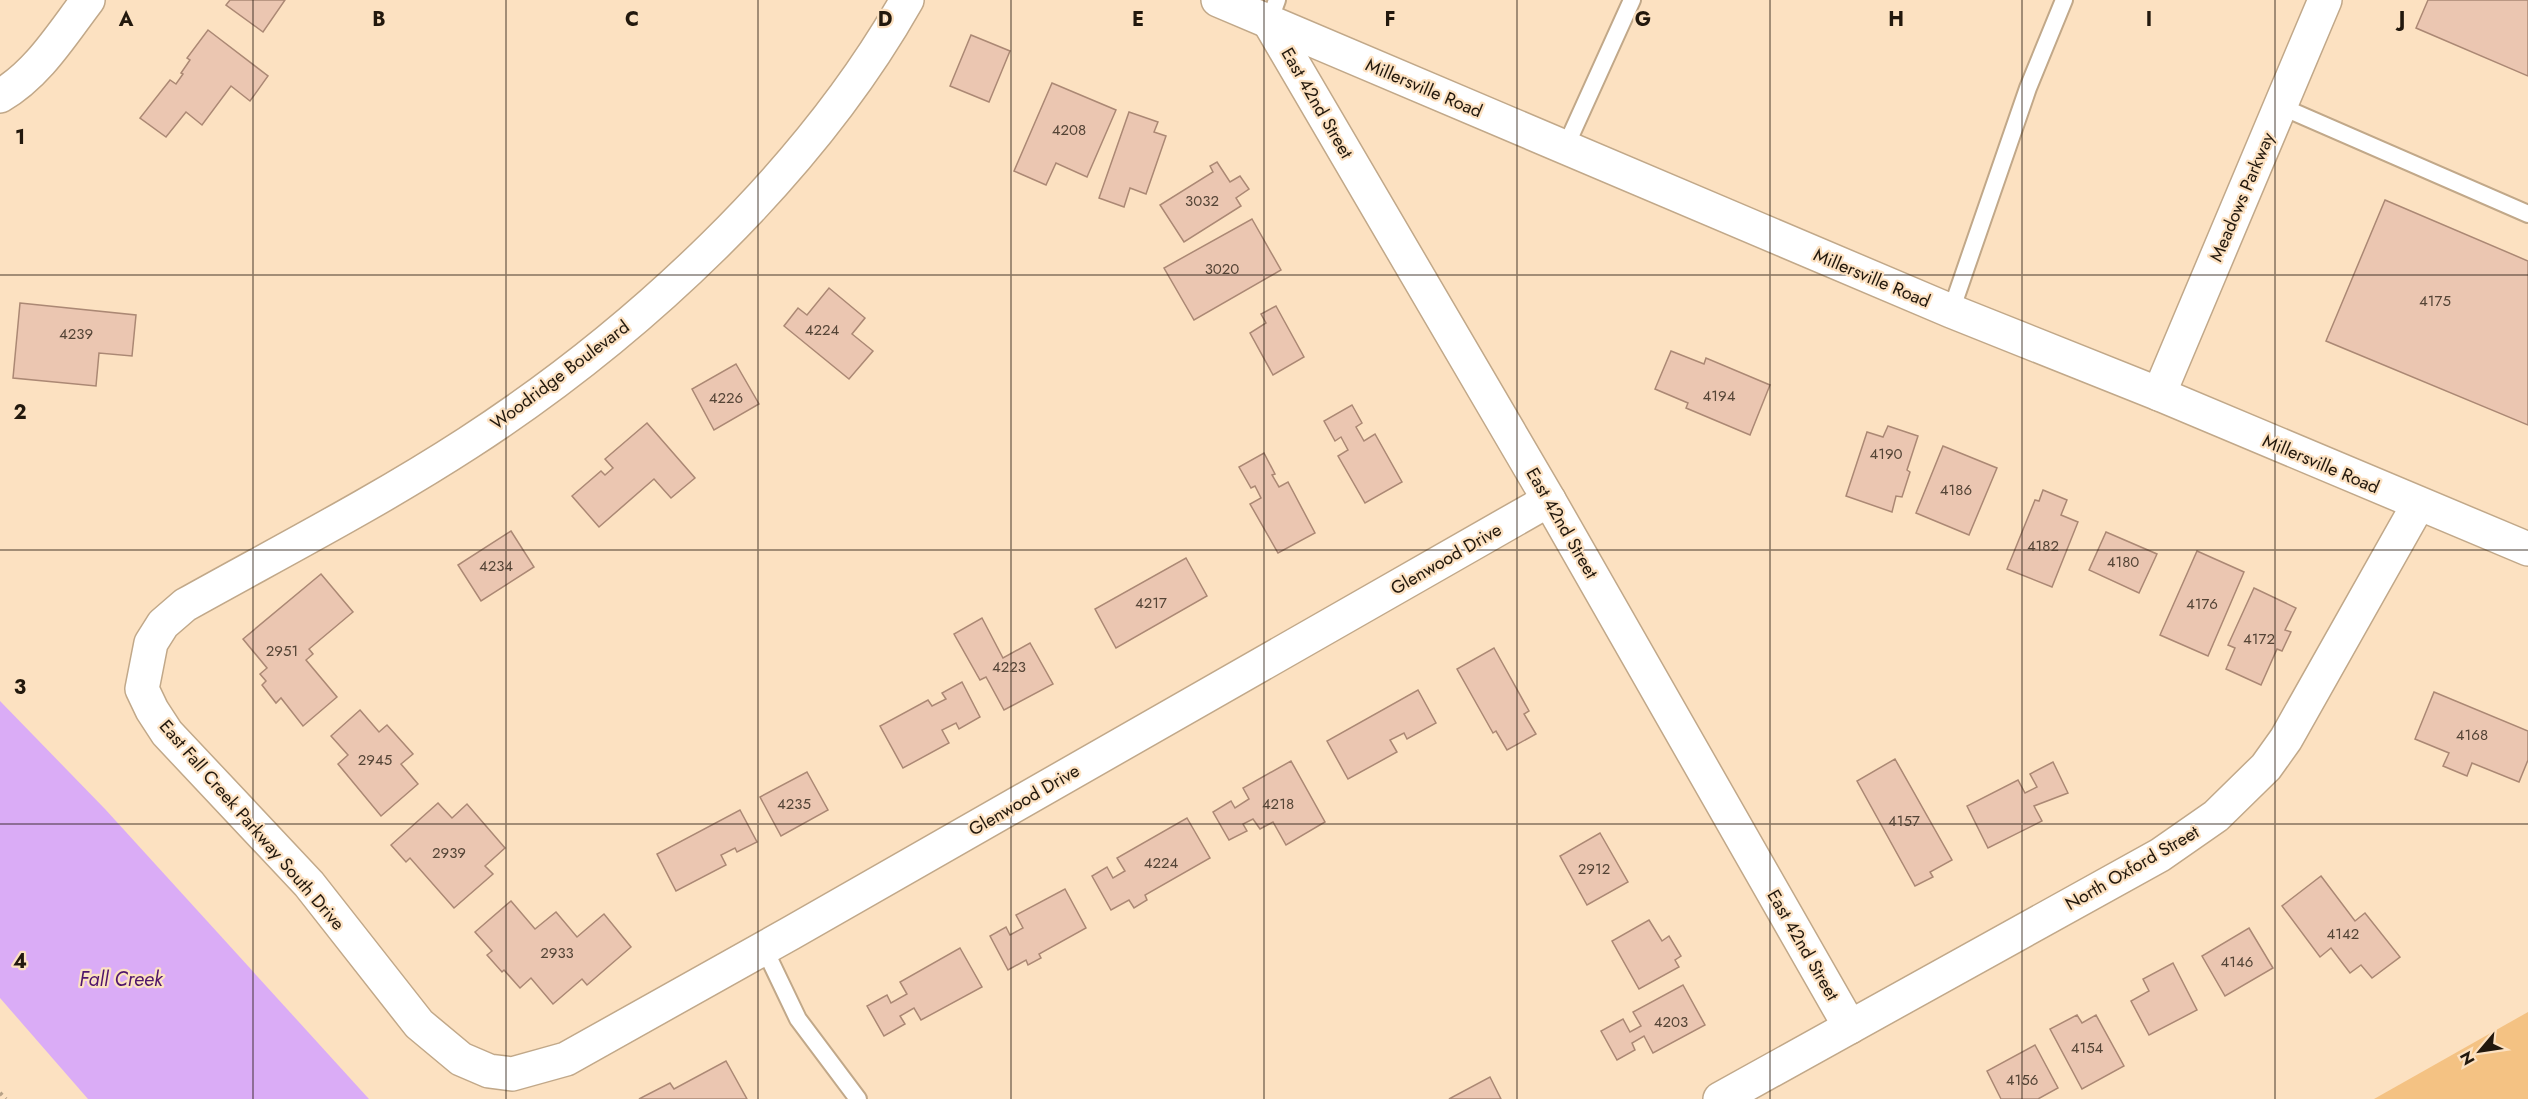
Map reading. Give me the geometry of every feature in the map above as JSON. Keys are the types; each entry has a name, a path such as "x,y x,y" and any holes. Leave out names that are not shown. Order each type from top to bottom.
{"street":[{"path":"0,96 22,81 41,61 88,0"},
{"name":"Woodridge Boulevard","path":"147,664 151,643 173,613 449,455 527,403 641,312 750,208 820,129 880,45 907,0"},
{"name":"Millersville Road","path":"1218,0 1273,11 1565,148 1951,312 2159,394 2418,505 2528,549"},
{"name":"Meadows Parkway","path":"2159,394 2325,0"},
{"name":"East 42nd Street","path":"1273,11 1549,501 1850,1027"},
{"name":"Glenwood Drive","path":"489,1071 512,1074 566,1059 1549,501"},
{"name":"North Oxford Street","path":"1720,1099 2160,855 2223,810 2254,780 2286,739 2418,505"},
{"name":"East Fall Creek Parkway South Drive","path":"147,664 142,689 167,733 309,884 419,1024 460,1059 489,1071"}],"lane":[{"path":"1565,148 1632,0"},
{"path":"1951,312 2028,88 2064,0"},
{"path":"2280,106 2528,214"},
{"path":"764,948 798,1019 858,1099"}],"path":[{"path":"0,1094 6,1099"}],"shaded area":[{"path":"2528,1012 2528,1099 2374,1099"}],"water":[{"name":"Fall Creek","path":"0,701 105,809 369,1099 88,1099 0,998"}],"building":[{"path":"230,0 285,0 263,32 226,5"},
{"path":"2428,0 2528,0 2528,76 2416,28"},
{"path":"208,30 268,76 250,101 231,86 202,125 186,112 166,137 140,118 170,80 176,84 190,60 187,58"},
{"path":"971,35 1010,51 989,102 950,86"},
{"path":"1052,83 1116,110 1087,177 1056,163 1046,185 1014,171"},
{"path":"1129,112 1158,122 1154,132 1166,136 1146,194 1130,188 1124,207 1099,198"},
{"path":"1217,162 1230,182 1240,176 1249,189 1236,198 1241,206 1184,242 1160,205 1213,172 1210,166"},
{"path":"2385,200 2528,261 2528,425 2326,341"},
{"path":"1252,219 1281,270 1194,320 1164,268"},
{"path":"829,288 865,318 852,334 873,351 849,379 784,326 798,308 807,315"},
{"path":"20,303 136,315 132,356 99,353 96,386 13,378"},
{"path":"1276,306 1304,357 1273,375 1250,333 1266,323 1261,314"},
{"path":"1671,351 1704,364 1706,358 1770,385 1750,435 1686,408 1688,403 1655,389"},
{"path":"736,364 759,404 714,430 692,389"},
{"path":"1352,405 1362,423 1356,427 1364,441 1375,434 1402,482 1365,503 1338,456 1348,450 1341,437 1335,441 1324,421"},
{"path":"647,423 695,478 671,498 654,479 599,527 572,496 601,471 605,475 613,468 605,459"},
{"path":"1888,426 1918,436 1907,470 1910,472 1902,497 1896,496 1892,512 1846,496 1867,432 1883,437"},
{"path":"1943,446 1997,468 1969,535 1916,513"},
{"path":"1264,453 1279,487 1288,482 1315,533 1278,553 1250,504 1261,498 1255,486 1251,488 1239,467"},
{"path":"2043,490 2067,500 2061,515 2078,522 2052,587 2007,569 2035,500 2039,501"},
{"path":"511,531 534,567 481,601 458,565"},
{"path":"2106,532 2157,554 2139,593 2089,570"},
{"path":"2197,551 2244,572 2208,656 2160,635"},
{"path":"1186,558 1207,596 1116,648 1095,609"},
{"path":"321,574 353,612 309,649 313,654 306,660 337,697 303,726 281,698 276,703 262,685 266,681 260,674 267,668 243,639"},
{"path":"2254,588 2296,608 2285,630 2291,632 2282,651 2277,649 2261,685 2226,669 2235,648 2228,645"},
{"path":"982,618 1003,658 1030,643 1053,684 1004,710 986,677 980,680 954,634"},
{"path":"1494,648 1529,711 1524,714 1536,734 1507,750 1496,731 1493,733 1457,669"},
{"path":"962,682 980,717 959,729 956,723 942,730 949,743 903,768 880,726 928,700 932,706 946,699 942,693"},
{"path":"1418,690 1436,723 1407,739 1404,733 1390,740 1397,752 1348,779 1327,741"},
{"path":"2434,692 2528,731 2528,760 2519,782 2472,763 2467,776 2443,766 2449,753 2415,739"},
{"path":"360,710 379,732 387,725 413,754 401,764 418,784 381,816 338,764 348,755 331,736"},
{"path":"1895,759 1952,860 1930,872 1933,877 1915,886 1857,781"},
{"path":"1291,761 1325,822 1286,845 1273,822 1260,829 1253,819 1243,824 1247,831 1229,840 1213,812 1231,801 1235,808 1249,799 1243,788"},
{"path":"2053,762 2068,793 2034,806 2042,821 1988,848 1967,806 2018,780 2025,793 2037,787 2030,774"},
{"path":"807,772 828,810 781,836 760,797"},
{"path":"438,803 452,818 467,804 505,848 485,866 493,874 454,908 410,858 406,862 391,845"},
{"path":"740,810 757,842 737,852 735,848 721,855 726,865 676,891 657,854"},
{"path":"1187,818 1210,858 1145,895 1147,900 1134,908 1129,900 1111,910 1092,876 1107,867 1113,878 1125,871 1117,858"},
{"path":"1600,833 1628,882 1587,905 1560,856"},
{"path":"2321,876 2355,921 2365,913 2400,957 2372,978 2361,965 2350,973 2331,948 2320,957 2282,906"},
{"path":"1065,889 1086,928 1039,954 1041,958 1028,965 1026,960 1008,970 990,936 1006,927 1010,935 1023,928 1016,915"},
{"path":"511,901 535,929 556,912 577,937 604,914 631,947 587,985 582,979 553,1004 531,978 520,988 504,970 502,972 487,955 492,951 475,932"},
{"path":"1649,920 1662,941 1669,936 1681,956 1675,960 1679,967 1639,989 1612,941"},
{"path":"2249,928 2273,968 2225,996 2202,956"},
{"path":"960,948 982,987 921,1020 914,1008 900,1016 905,1024 884,1036 867,1006 887,995 891,1003 907,994 900,982"},
{"path":"2173,963 2197,1010 2149,1035 2131,1001 2149,991 2143,979"},
{"path":"1683,985 1705,1025 1653,1053 1644,1036 1632,1043 1635,1050 1617,1060 1601,1031 1623,1019 1630,1032 1641,1026 1633,1012"},
{"path":"2077,1015 2082,1023 2096,1015 2124,1066 2082,1089 2050,1029"},
{"path":"2035,1045 2058,1088 2038,1099 2001,1099 1987,1071"},
{"path":"726,1061 747,1099 639,1099 670,1083 674,1089"},
{"path":"1490,1077 1501,1099 1449,1099"}]}
